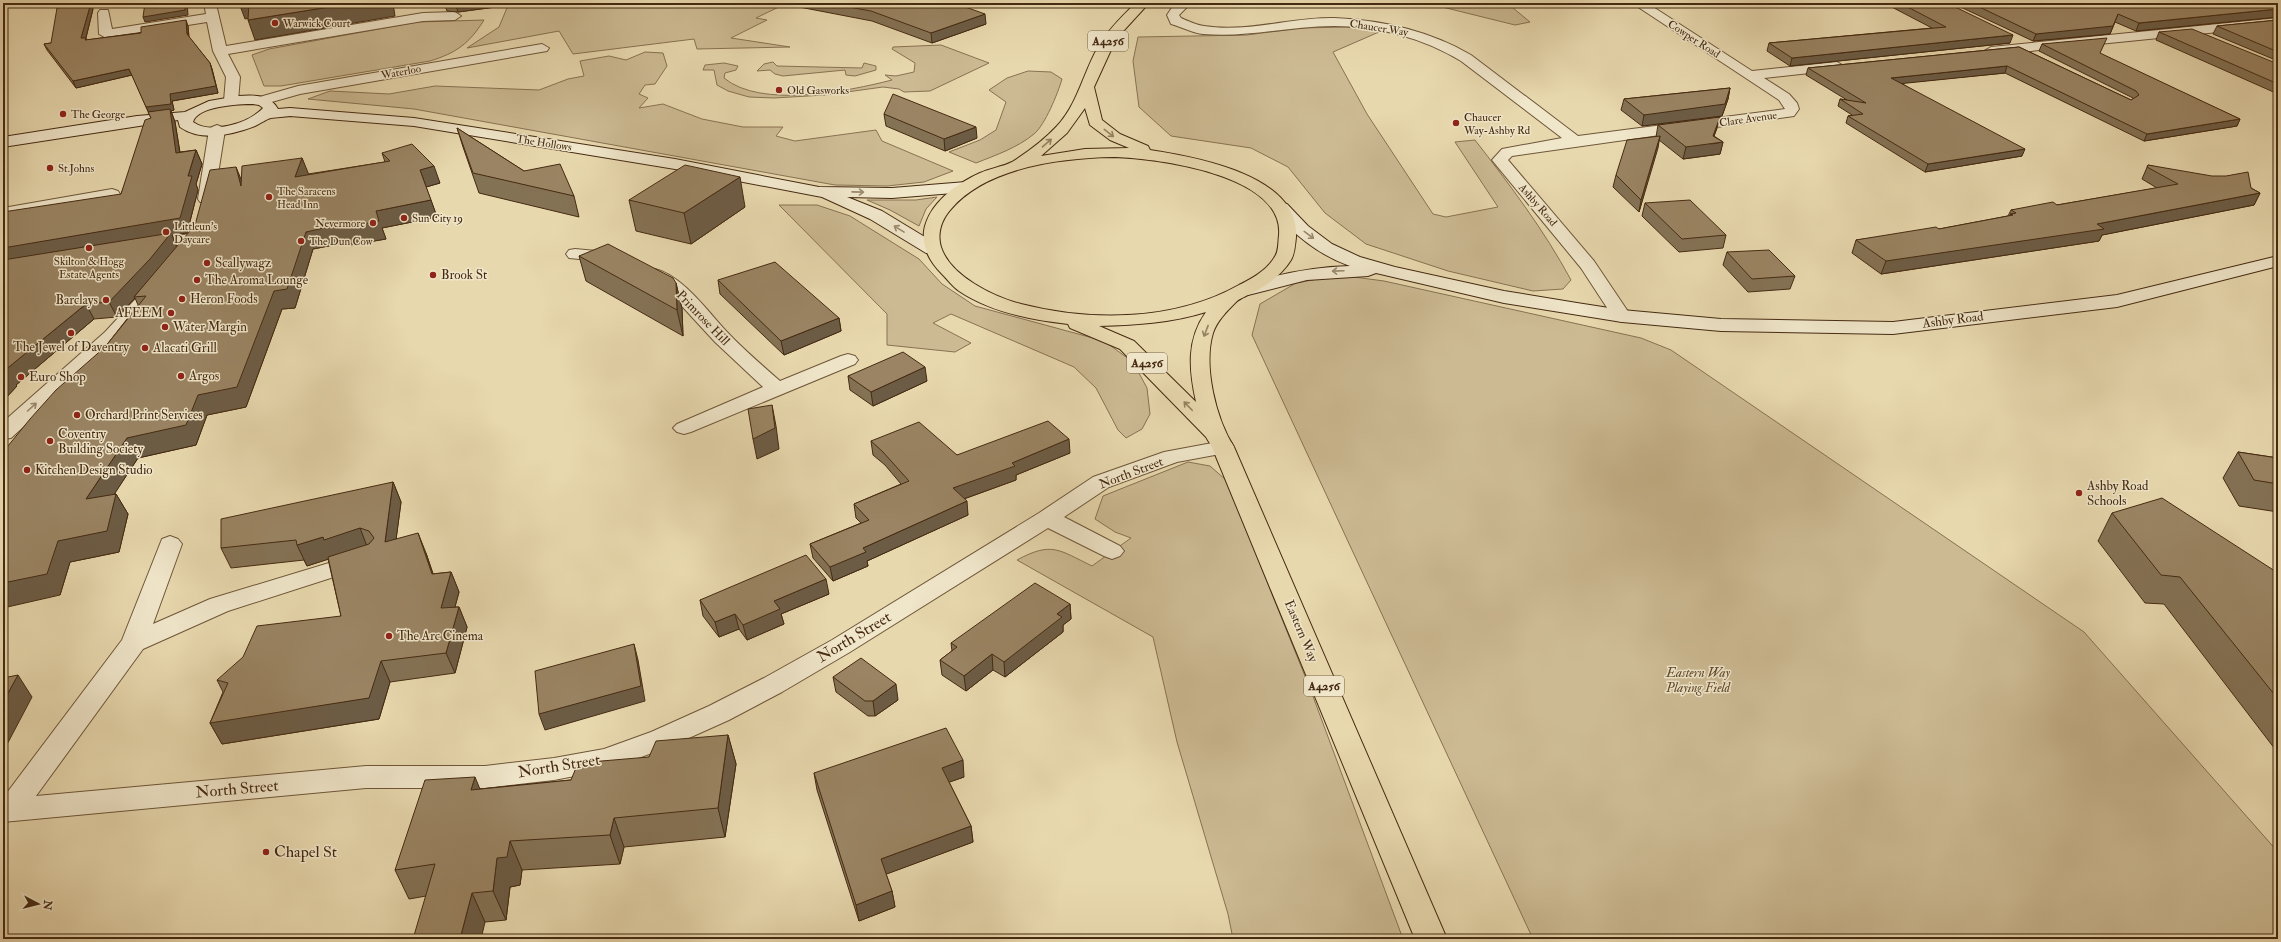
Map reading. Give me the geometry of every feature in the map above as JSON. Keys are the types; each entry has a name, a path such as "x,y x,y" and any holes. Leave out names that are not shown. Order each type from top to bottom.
{"main road":[{"name":"A4256","path":"1015,166 1044,146 1067,124 1111,37 1143,3"},
{"path":"1086,87 1096,122 1115,137 1136,147 1165,156"},
{"path":"1125,152 1165,156 1197,162 1233,174 1263,191 1281,208 1290,233 1285,255 1273,271 1248,290 1229,300 1173,315 1119,321 1061,318 1013,309 975,294 948,275 932,250 932,227 944,205 966,187 988,176 1015,166 1048,158 1088,153 1125,152"},
{"name":"Eastern Way","path":"1229,300 1211,320 1201,346 1200,374 1219,440 1431,939"},
{"name":"Eastern Way","path":"1061,318 1126,345 1144,360 1219,440"}],"street":[{"path":"210,3 220,51 233,77 231,101"},
{"name":"Chaucer Way","path":"1185,3 1173,15 1176,21 1202,30 1246,30 1334,22 1387,28 1432,40 1466,58 1575,141"},
{"name":"Cowper Road","path":"1638,3 1750,74"},
{"path":"104,13 106,34 213,17"},
{"path":"220,51 423,17 455,16"},
{"path":"1979,52 2278,22"},
{"path":"2190,31 2220,43"},
{"path":"2008,36 2039,58"},
{"name":"Waterloo","path":"264,107 298,90 542,48"},
{"path":"1750,74 1853,64"},
{"name":"Clare Avenue","path":"1575,141 1789,113 1792,109 1790,103 1750,74"},
{"path":"231,101 264,107 243,126 217,130 189,128 184,121 190,115 205,107 231,101"},
{"name":"The Hollows","path":"264,107 290,112 414,122 675,164 818,192"},
{"path":"3,142 160,116 190,115"},
{"path":"181,256 199,226 207,195 217,130"},
{"name":"Ashby Road","path":"1575,141 1513,150 1507,152 1500,160 1588,265 1622,316"},
{"path":"818,192 892,193 966,187"},
{"path":"818,192 876,215 932,250"},
{"path":"3,213 112,194"},
{"name":"Ashby Road","path":"1281,208 1302,230 1326,248 1354,261 1391,272 1504,297 1622,316 1721,325 1893,328 2117,301 2278,261"},
{"path":"133,248 199,226"},
{"name":"Primrose Hill","path":"575,254 633,260 674,286 722,338 777,389"},
{"name":"Ashby Road","path":"1248,290 1279,278 1308,273 1391,272"},
{"path":"3,434 112,336 159,285"},
{"path":"684,428 848,360"},
{"name":"North Street","path":"7,811 366,777 485,777 554,769 606,759 661,739 719,713 773,685 841,646 1047,518 1101,482 1219,440"},
{"path":"1047,518 1112,552"},
{"path":"7,811 134,643 170,544"},
{"path":"134,643 219,605 369,558"}],"green space":[{"path":"509,3 787,3 756,18 767,20 731,38 790,47 697,49 694,39 573,54 559,31 467,48 499,27"},
{"path":"1426,3 1507,3 1530,22 1515,25"},
{"path":"484,20 473,35 455,51 430,61 281,86 264,86 252,55 269,49 417,22"},
{"path":"1347,27 1379,32 1333,52 1367,114 1433,214 1446,217 1498,207 1455,142 1475,140 1526,208 1561,261 1571,280 1563,289 1533,291 1448,271 1366,244 1325,213 1288,167 1251,148 1171,136 1139,107 1133,61 1138,37 1247,35 1300,28"},
{"path":"941,45 989,63 930,91 904,92 899,89 883,87 825,95 774,98 749,97 728,91 717,85 714,70 703,70 705,65 724,63 738,66 736,70 725,73 724,78 740,87 760,93 806,95 853,89 892,80 885,75 896,76 914,72 915,63 892,49 893,47"},
{"path":"645,52 663,53 667,66 655,84 645,85 639,94 648,98 639,108 663,104 702,119 743,127 783,127 776,136 795,141 876,130 882,141 953,171 924,182 887,186 835,185 414,109 308,99 330,91 389,94 435,86 539,90 568,79 584,76 580,61 609,56 626,60"},
{"path":"773,62 777,66 862,68 864,63 876,66 876,70 855,76 846,75 845,70 783,76 775,74 770,70 757,71 764,64"},
{"path":"1028,71 1051,72 1062,79 1047,116 1038,130 1027,139 1013,147 976,163 949,152 980,140 996,130 1006,102 989,90 1007,78"},
{"path":"937,197 926,209 919,226 890,210 867,200 916,200"},
{"path":"779,205 817,205 850,216 919,259 942,284 975,306 1104,341 1133,362 1147,388 1150,414 1142,429 1126,438 1118,430 1096,388 1074,367 951,314 933,323 971,343 955,352 887,345 887,314"},
{"name":"Eastern Way Playing Field","path":"1339,275 1384,281 1641,338 1671,350 2084,632 2278,852 2278,939 1533,939 1252,335 1260,304 1296,283"},
{"path":"1188,462 1210,466 1226,480 1311,691 1403,939 1233,939 1228,914 1177,742 1153,637 1017,560 1029,554 1047,549 1063,552 1092,566 1131,538 1115,532 1095,519 1103,496"}],"building":[{"path":"91,3 81,38 86,38 85,40 141,33 141,27 186,20 187,34 210,63 216,86 170,94 171,104 146,107 129,69 73,81 44,44 51,43 57,8"},
{"path":"145,3 185,3 185,10 143,17"},
{"path":"249,3 354,3 248,20"},
{"path":"827,3 954,3 985,14 931,33 871,11"},
{"path":"1900,3 1947,3 2013,35 1792,58 1769,43 1946,27"},
{"path":"1971,3 2278,3 2278,9 2139,23 2118,14 2113,26 2036,34"},
{"path":"2278,20 2278,52 2217,26"},
{"path":"2192,29 2278,64 2278,84 2159,32"},
{"path":"2107,38 2100,53 2240,119 2147,134 2007,66 1891,78 2025,149 1928,164 1848,116 1863,114 1840,99 1866,103 1808,68 2019,47 2131,100 2139,95 2136,91 2042,44"},
{"path":"1730,88 1725,104 1644,115 1624,99"},
{"path":"893,94 976,127 944,139 884,114"},
{"path":"170,109 176,153 196,150 188,176 192,176 180,218 3,248 3,212 121,194 145,120 151,118 148,112"},
{"path":"1720,117 1713,136 1723,142 1686,147 1658,125"},
{"path":"457,128 524,171 560,164 574,196 473,173"},
{"path":"1660,136 1641,200 1616,175 1627,140"},
{"path":"412,144 434,166 420,170 431,200 376,211 379,221 343,228 342,224 306,232 287,289 274,291 237,387 198,395 186,425 127,438 86,499 116,494 107,531 58,541 47,574 3,583 3,452 56,390 105,347 146,296 134,297 195,225 210,170 236,167 241,186 242,166 302,158 295,177 390,161 382,153"},
{"path":"685,165 740,177 684,213 629,200"},
{"path":"2148,165 2212,176 2226,176 2248,172 2251,188 2260,193 2097,224 2104,229 1886,261 1856,240 1936,227 1939,229 2013,215 2010,214 2016,213 2011,210 2053,202 2057,205 2178,184 2147,167"},
{"path":"1690,200 1726,235 1682,239 1645,203"},
{"path":"171,233 150,259 109,302 86,304 4,371 7,370 3,375 3,260"},
{"path":"608,244 673,278 676,283 677,310 579,256"},
{"path":"1769,250 1795,276 1752,279 1727,252"},
{"path":"775,262 839,318 781,341 718,280"},
{"path":"903,352 925,367 871,392 848,376"},
{"path":"772,405 775,428 753,439 748,409"},
{"path":"1048,421 1069,439 1012,463 1015,466 953,488 967,501 863,548 866,552 830,567 810,544 869,520 854,504 909,481 871,441 919,422 957,455"},
{"path":"2238,452 2278,458 2278,484 2254,480"},
{"path":"393,482 385,542 418,533 432,574 451,572 441,608 459,607 446,653 381,661 369,698 210,723 228,683 217,680 243,657 257,626 341,616 328,557 369,544 374,538 369,531 360,528 324,540 323,537 297,545 296,540 221,548 221,519"},
{"path":"2162,498 2278,573 2278,699 2180,577 2161,575 2112,513"},
{"path":"806,555 826,579 774,601 780,609 743,625 735,614 715,622 700,600"},
{"path":"1035,583 1070,604 1057,614 1062,617 1004,662 992,654 964,676 940,660 957,647 951,643"},
{"path":"634,644 641,686 539,714 535,671"},
{"path":"861,658 896,684 873,701 865,701 833,677"},
{"path":"18,675 3,702 3,678"},
{"path":"946,728 963,760 942,768 971,826 881,859 892,891 856,905 814,773"},
{"path":"728,735 718,808 614,818 610,835 510,841 507,857 497,858 493,891 472,893 460,939 413,939 435,864 395,870 425,780 475,777 471,790 571,780 578,763 649,757 656,741"}],"place":[{"name":"Warwick Court","path":"275,23"},
{"name":"Old Gasworks","path":"779,90"},
{"name":"The George","path":"63,114"},
{"name":"Chaucer Way-Ashby Rd","path":"1456,123"},
{"name":"St.Johns","path":"50,168"},
{"name":"The Saracens Head Inn","path":"269,197"},
{"name":"Sun City 19","path":"404,218"},
{"name":"Nevermore","path":"373,223"},
{"name":"Littleun's Daycare","path":"166,232"},
{"name":"The Dun Cow","path":"301,241"},
{"name":"Skilton & Hogg Estate Agents","path":"89,248"},
{"name":"Scallywagz","path":"207,263"},
{"name":"Brook St","path":"433,275"},
{"name":"The Aroma Lounge","path":"197,280"},
{"name":"Heron Foods","path":"182,299"},
{"name":"Barclays","path":"106,300"},
{"name":"AFEEM","path":"171,313"},
{"name":"Water Margin","path":"165,327"},
{"name":"The Jewel of Daventry","path":"71,333"},
{"name":"Alacati Grill","path":"145,348"},
{"name":"Argos","path":"181,376"},
{"name":"Euro Shop","path":"21,377"},
{"name":"Orchard Print Services","path":"77,415"},
{"name":"Coventry Building Society","path":"50,441"},
{"name":"Kitchen Design Studio","path":"27,470"},
{"name":"Ashby Road Schools","path":"2079,493"},
{"name":"The Arc Cinema","path":"389,636"},
{"name":"Chapel St","path":"266,852"}]}
